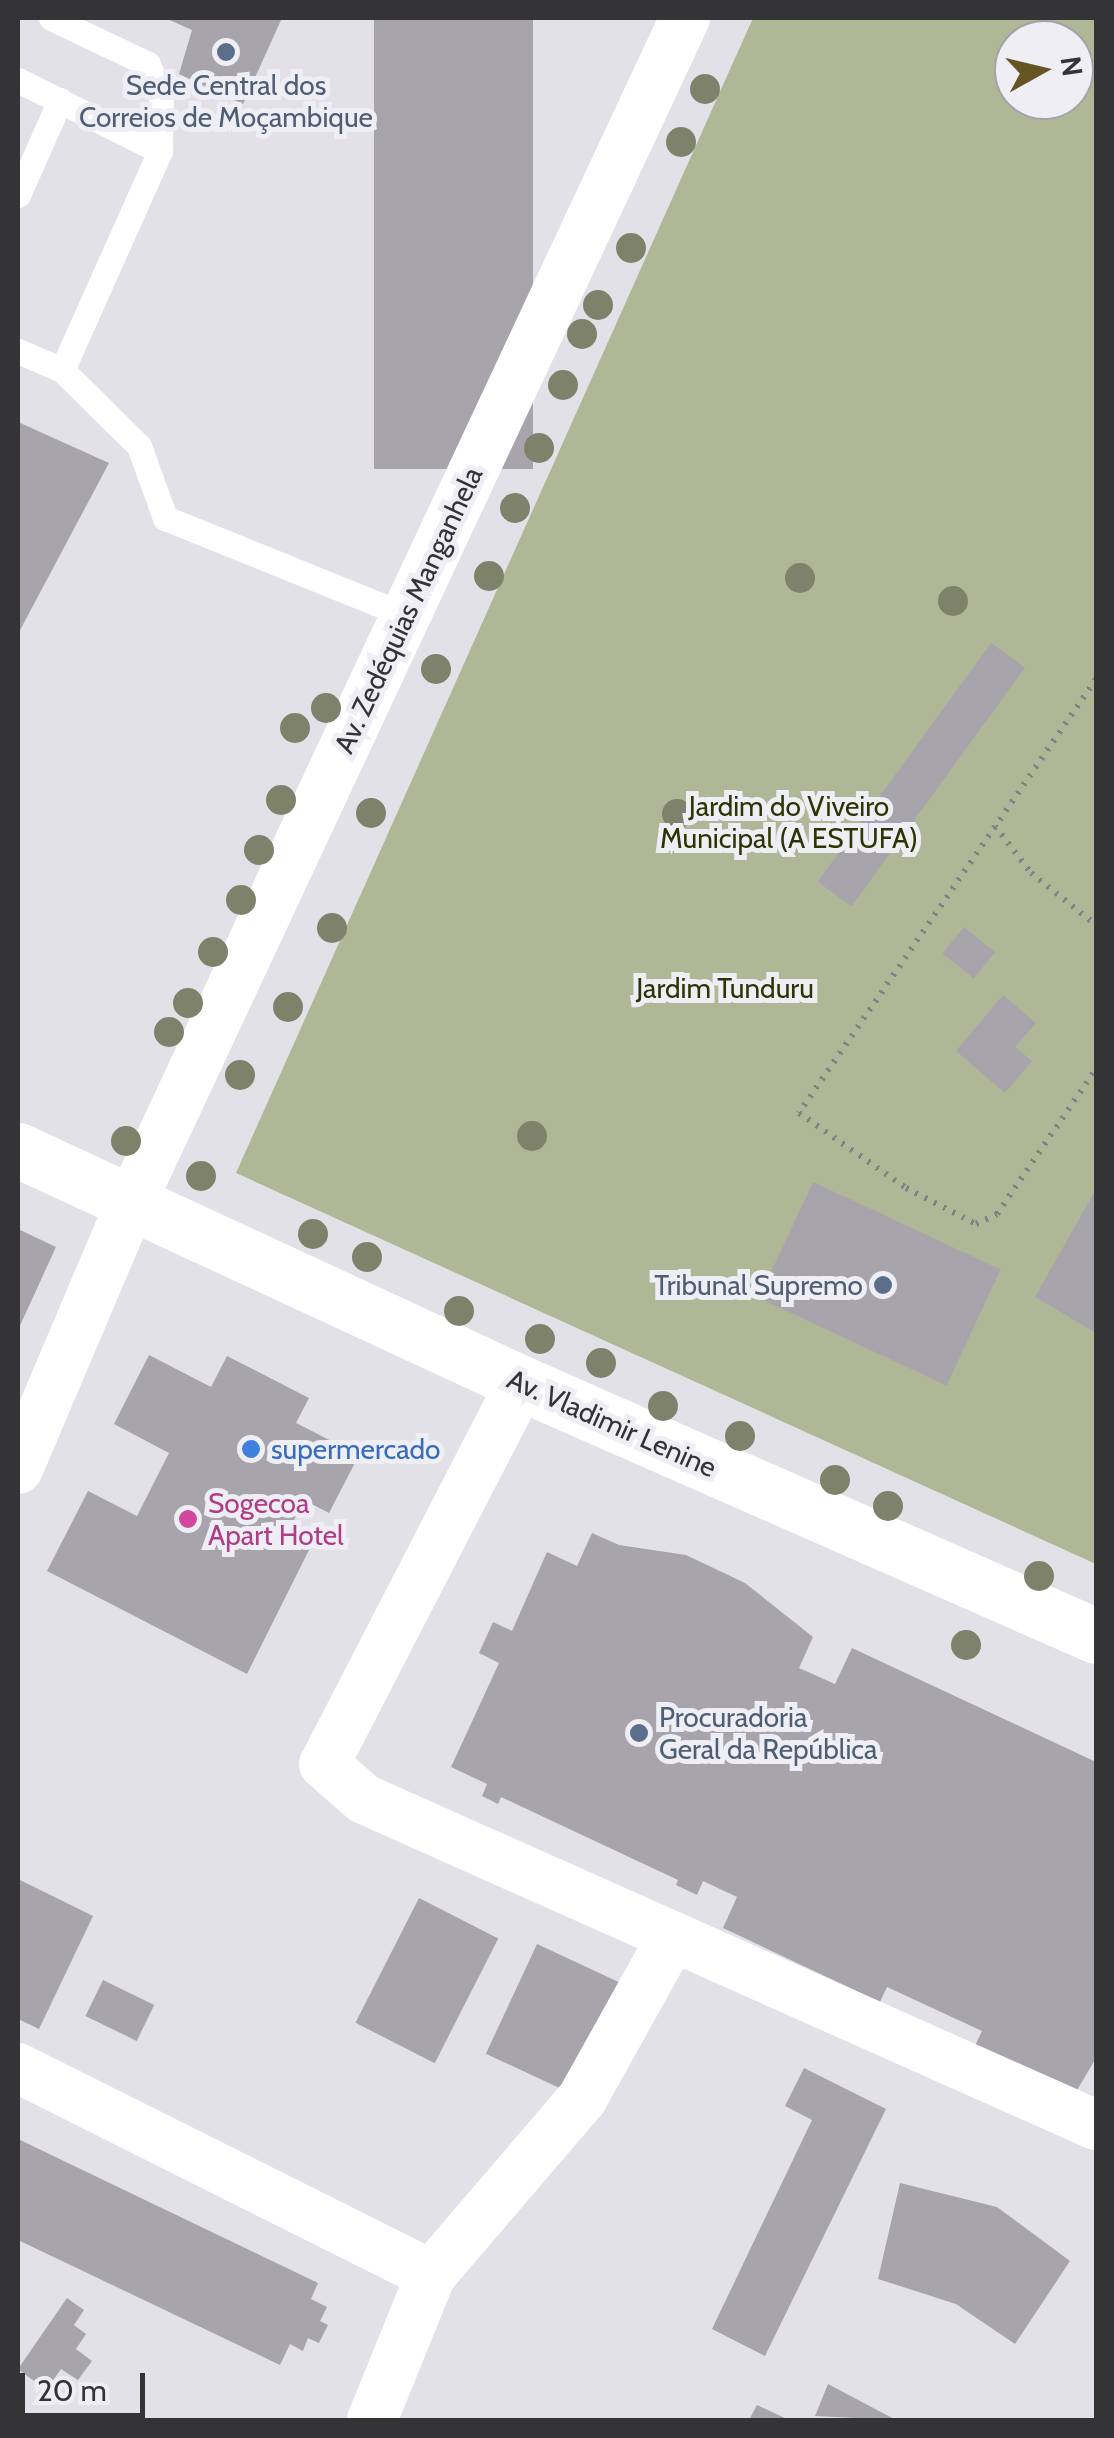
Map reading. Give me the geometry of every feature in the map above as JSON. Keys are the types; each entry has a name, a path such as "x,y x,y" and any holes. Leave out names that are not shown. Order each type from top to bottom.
{"main road":[{"name":"Av. Vladimir Lenine","path":"18,1150 521,1383 1096,1636"}],"street":[{"name":"Av. Zedéquias Manganhela","path":"18,1469 131,1203 685,18"},
{"path":"521,1383 324,1764 364,1800 1096,2125"},
{"path":"372,2420 432,2275 582,2099 672,1937"},
{"path":"18,2068 432,2275"}],"lane":[{"path":"52,18 148,64 161,96 160,151 62,370"},
{"path":"18,80 160,151"},
{"path":"18,195 60,100"},
{"path":"18,351 62,370 139,446 165,518 406,615"}],"path":[{"path":"1096,679 798,1113 906,1188 976,1224 997,1214 1096,1069"},
{"path":"995,826 1031,873 1096,925"}],"green space":[{"name":"Jardim Tunduru","path":"753,18 1096,18 1096,1564 236,1173"}],"building":[{"name":"Sede Central dos Correios de Moçambique","path":"165,18 282,18 243,104 179,74 192,30"},
{"path":"374,18 533,18 533,469 374,469"},
{"path":"18,422 109,463 18,634"},
{"path":"991,643 1025,668 852,906 818,882"},
{"path":"964,927 995,952 974,979 943,953"},
{"path":"1003,995 1036,1023 1015,1047 1032,1061 1005,1093 956,1051"},
{"name":"Tribunal Supremo","path":"813,1182 1001,1269 947,1385 759,1298"},
{"path":"1096,1189 1096,1333 1035,1297"},
{"path":"18,1229 56,1247 18,1330"},
{"path":"149,1355 211,1387 227,1356 309,1398 296,1423 359,1455 329,1513 304,1500 287,1534 311,1546 247,1674 47,1571 88,1491 137,1516 169,1453 114,1424"},
{"path":"592,1533 619,1545 686,1555 745,1583 813,1637 799,1668 835,1684 852,1648 1096,1762 1096,2058 1076,2092 975,2046 982,2031 887,1987 880,2002 723,1928 737,1897 703,1881 697,1895 676,1885 678,1880 501,1797 498,1804 482,1796 487,1784 451,1767 499,1663 479,1653 493,1622 512,1631 547,1552 577,1566"},
{"path":"18,1879 93,1916 39,2029 18,2019"},
{"path":"419,1898 498,1938 435,2063 355,2023"},
{"path":"537,1944 627,1986 576,2096 486,2054"},
{"path":"103,1980 154,2005 137,2041 85,2016"},
{"path":"804,2068 886,2109 765,2356 712,2329 812,2120 785,2106"},
{"path":"18,2139 318,2283 311,2299 327,2307 320,2321 328,2325 319,2343 308,2338 303,2351 290,2344 280,2365 18,2240"},
{"path":"900,2183 997,2207 1070,2261 1015,2344 956,2304 878,2279"},
{"path":"67,2298 84,2310 74,2325 86,2334 76,2349 92,2361 78,2380 61,2369 46,2390 18,2369"},
{"path":"828,2384 896,2420 815,2416"},
{"path":"757,2405 789,2420 749,2420"}],"place":[{"name":"Sede Central dos Correios de Moçambique","path":"226,52"},
{"name":"Tribunal Supremo","path":"883,1285"},
{"name":"supermercado","path":"251,1449"},
{"name":"Sogecoa Apart Hotel","path":"188,1519"},
{"name":"Procuradoria Geral da República","path":"639,1733"}],"park label":[{"name":"Jardim do Viveiro Municipal (A ESTUFA)","path":"789,822"}]}
